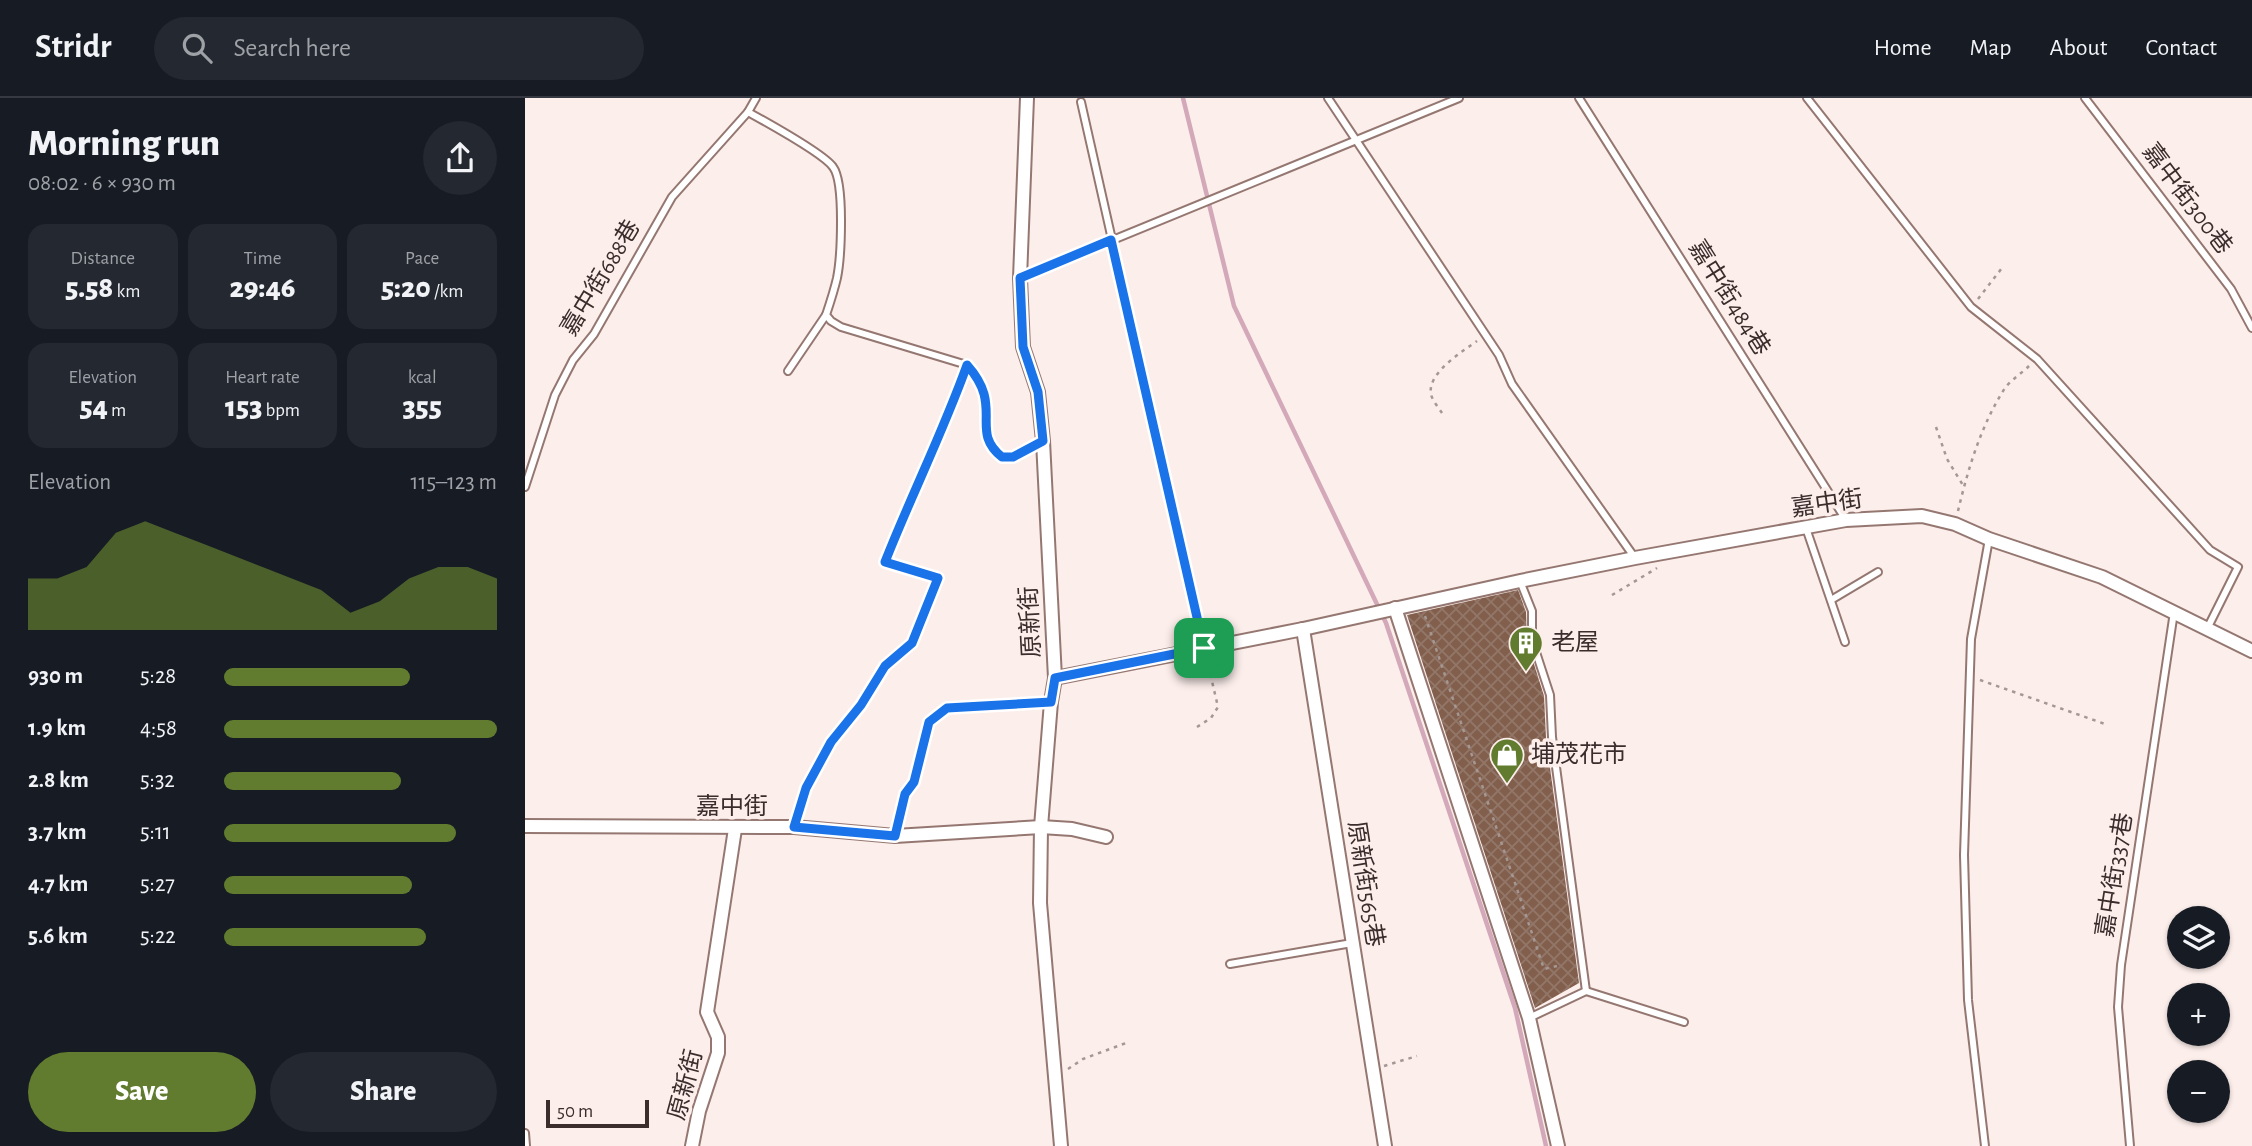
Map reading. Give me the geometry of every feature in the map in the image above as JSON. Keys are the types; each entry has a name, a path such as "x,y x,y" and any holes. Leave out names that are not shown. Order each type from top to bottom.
{"street":[{"name":"原新街","path":"1027,98 1020,278 1023,347 1038,392 1043,441 1055,678 1041,827 1040,903 1061,1146"},
{"name":"嘉中街","path":"1055,678 1303,629 1635,558 1846,520 1922,516 1955,524 1989,539 2102,577 2252,651"},
{"path":"1385,611 1529,1018 1558,1146"},
{"name":"原新街565巷","path":"1303,629 1385,1146"},
{"name":"嘉中街","path":"525,826 736,829 794,827 895,836 1041,827 1072,829 1106,837"},
{"name":"原新街","path":"692,1146 699,1111 719,1054 718,1037 707,1012 736,829"}],"lane":[{"name":"嘉中街688巷","path":"525,487 555,396 573,360 594,334 672,197 748,112 756,98"},
{"path":"1328,98 1499,355 1512,384 1635,558"},
{"path":"1020,278 1459,98"},
{"name":"嘉中街484巷","path":"1579,98 1846,520"},
{"path":"1807,98 1971,307 2037,359 2210,550 2238,567 2207,629"},
{"name":"嘉中街300巷","path":"2085,98 2231,289 2252,328"},
{"path":"1081,102 1204,648"},
{"path":"748,112 820,156 832,165 839,176 841,211 837,276 826,314 788,371"},
{"path":"826,314 841,327 967,365 979,380 985,397 986,435 992,449 1002,457 1013,457 1043,441"},
{"path":"1806,527 1845,642"},
{"path":"1985,1146 1968,1000 1964,855 1971,639 1989,539"},
{"path":"1831,600 1878,572"},
{"path":"1520,581 1532,611 1532,640 1550,695 1552,737 1586,991"},
{"name":"嘉中街337巷","path":"2130,1146 2118,1007 2120,965 2174,612"},
{"path":"895,836 905,794 914,782 929,722 947,708 1051,702"},
{"path":"1230,964 1353,943"},
{"path":"1529,1018 1586,991 1684,1023"},
{"path":"525,1133 526,1146"}],"path":[{"path":"1971,307 2002,268"},
{"path":"1442,413 1431,396 1431,388 1445,364 1485,334"},
{"path":"1955,524 1964,487 1986,425 2007,386 2037,359"},
{"path":"794,827 806,788 831,742 861,705 885,666 912,643 931,599 938,578 885,562 967,365"},
{"path":"1936,427 1947,459 1964,487"},
{"path":"1612,595 1665,564"},
{"path":"1421,603 1544,969 1557,966"},
{"path":"1197,727 1211,718 1218,707 1204,648"},
{"path":"1970,677 2105,724"},
{"path":"1055,1077 1083,1059 1126,1043"},
{"path":"1373,1069 1417,1056"}],"building":[{"name":"埔茂花市","path":"1518,590 1526,612 1527,642 1544,696 1546,738 1579,983 1535,1008 1407,615"}],"waterway":[{"path":"1183,98 1234,306 1386,623 1515,1008 1546,1146"}],"place":[{"name":"老屋","path":"1526,673"},
{"name":"埔茂花市","path":"1507,785"}],"route":[{"path":"1111,240 1204,648 1055,678 1051,702 947,708 929,722 914,782 905,794 895,836 794,827 806,788 831,742 861,705 885,666 912,643 931,599 938,578 885,562 967,365 979,380 985,397 986,435 992,449 1002,457 1013,457 1043,441 1038,392 1023,347 1020,278 1111,240"}]}
